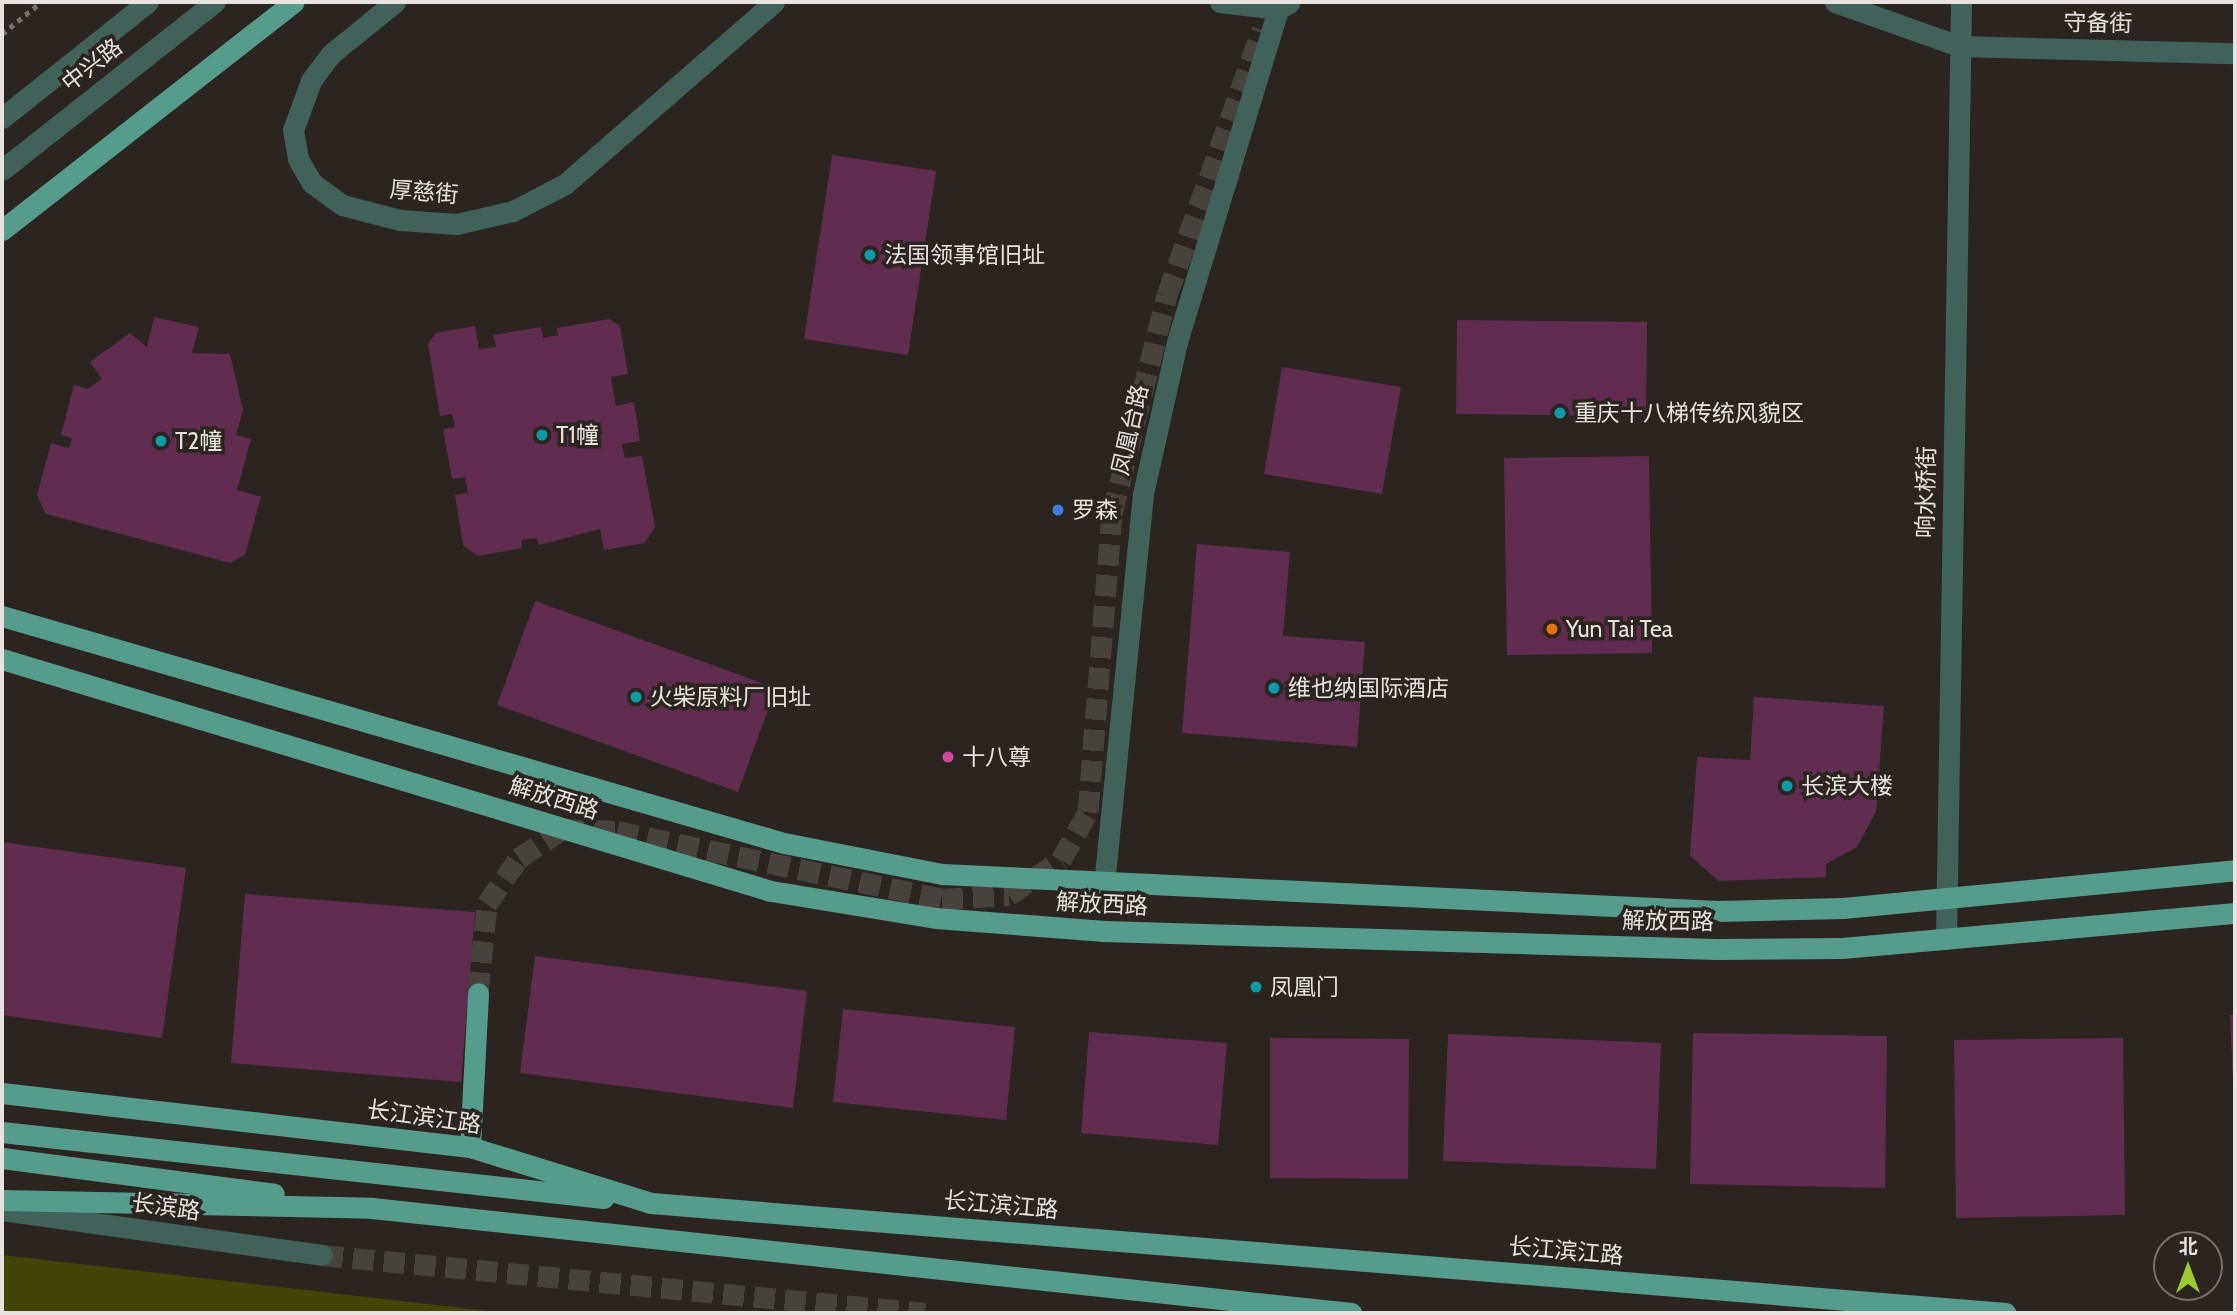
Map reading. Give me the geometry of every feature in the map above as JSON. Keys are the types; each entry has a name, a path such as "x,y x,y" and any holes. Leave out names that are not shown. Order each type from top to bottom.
{"main road":[{"path":"2,230 294,2"},
{"name":"解放西路","path":"2,616 784,843 942,874 1104,885 1718,911 1947,898 2235,870"},
{"name":"解放西路","path":"2,659 771,891 936,918 1104,931 1716,949 1946,939 2235,913"},
{"path":"470,1147 478,993"},
{"name":"长江滨江路","path":"2,1093 470,1147 651,1203 2006,1313"},
{"path":"4,1132 651,1203"},
{"path":"4,1158 372,1208 1351,1313"},
{"path":"2,1200 372,1208"}],"street":[{"name":"中兴路","path":"2,118 148,2"},
{"name":"中兴路","path":"2,170 215,2"},
{"name":"厚慈街","path":"396,2 331,54 311,81 293,130 298,159 312,183 342,205 400,220 457,224 513,211 565,184 774,2"},
{"path":"1220,2 1283,4"},
{"path":"1835,2 1959,46"},
{"name":"响水桥街","path":"1946,939 1959,46 1962,2"},
{"name":"凤凰台路","path":"1104,885 1143,494 1177,342 1283,4"},
{"name":"守备街","path":"1959,46 2235,53"},
{"name":"长滨路","path":"2,1210 322,1255"}],"path":[{"path":"2,34 41,2"}],"shaded area":[{"path":"2,1255 506,1313 2,1313"}],"building":[{"name":"法国领事馆旧址","path":"832,155 936,171 908,355 804,339"},
{"name":"T2幢","path":"154,317 199,327 192,353 230,354 243,410 236,435 251,439 237,490 261,497 245,555 230,563 46,514 37,495 51,443 69,448 72,438 61,435 74,385 88,389 102,379 90,362 130,333 147,347"},
{"name":"T1幢","path":"610,319 620,326 628,374 611,377 616,406 634,402 640,441 622,444 625,458 642,456 655,527 645,543 604,550 600,529 539,545 537,538 521,540 522,548 478,556 463,545 455,495 468,493 465,477 452,479 443,429 455,427 452,414 440,416 428,344 436,333 475,326 479,349 496,347 493,335 541,327 543,338 558,335 557,328"},
{"path":"1457,320 1647,322 1646,416 1456,414"},
{"path":"1282,367 1401,387 1382,494 1264,474"},
{"path":"1649,456 1652,653 1507,655 1504,458"},
{"name":"维也纳国际酒店","path":"1197,544 1290,552 1283,636 1365,642 1357,747 1182,733"},
{"name":"火柴原料厂旧址","path":"535,601 776,688 738,792 497,705"},
{"name":"长滨大楼","path":"1754,697 1884,706 1876,812 1857,847 1826,864 1826,877 1719,881 1690,856 1697,757 1750,760"},
{"path":"2,842 186,868 162,1038 2,1015"},
{"path":"245,894 475,912 461,1082 231,1063"},
{"path":"535,956 807,991 793,1108 520,1073"},
{"path":"843,1009 1015,1027 1006,1120 833,1102"},
{"path":"2235,1014 2235,1082 2233,1083 2230,1015"},
{"path":"1089,1032 1227,1043 1218,1145 1081,1133"},
{"path":"1693,1033 1887,1036 1885,1188 1690,1184"},
{"path":"1448,1034 1661,1043 1656,1169 1443,1161"},
{"path":"1270,1038 1409,1039 1408,1179 1270,1178"},
{"path":"2123,1038 2125,1215 1956,1218 1954,1040"}],"tunnel":[{"path":"478,993 487,904 519,858 563,829 617,831 942,899 1009,895 1061,860 1088,812 1112,514 1167,295 1262,30"},
{"path":"322,1255 925,1313"}],"place":[{"name":"法国领事馆旧址","path":"870,255"},
{"name":"重庆十八梯传统风貌区","path":"1560,413"},
{"name":"T1幢","path":"542,435"},
{"name":"T2幢","path":"161,441"},
{"name":"罗森","path":"1058,510"},
{"name":"Yun Tai Tea","path":"1552,629"},
{"name":"维也纳国际酒店","path":"1274,688"},
{"name":"火柴原料厂旧址","path":"636,697"},
{"name":"十八尊","path":"948,757"},
{"name":"长滨大楼","path":"1787,786"},
{"name":"凤凰门","path":"1256,987"}]}
